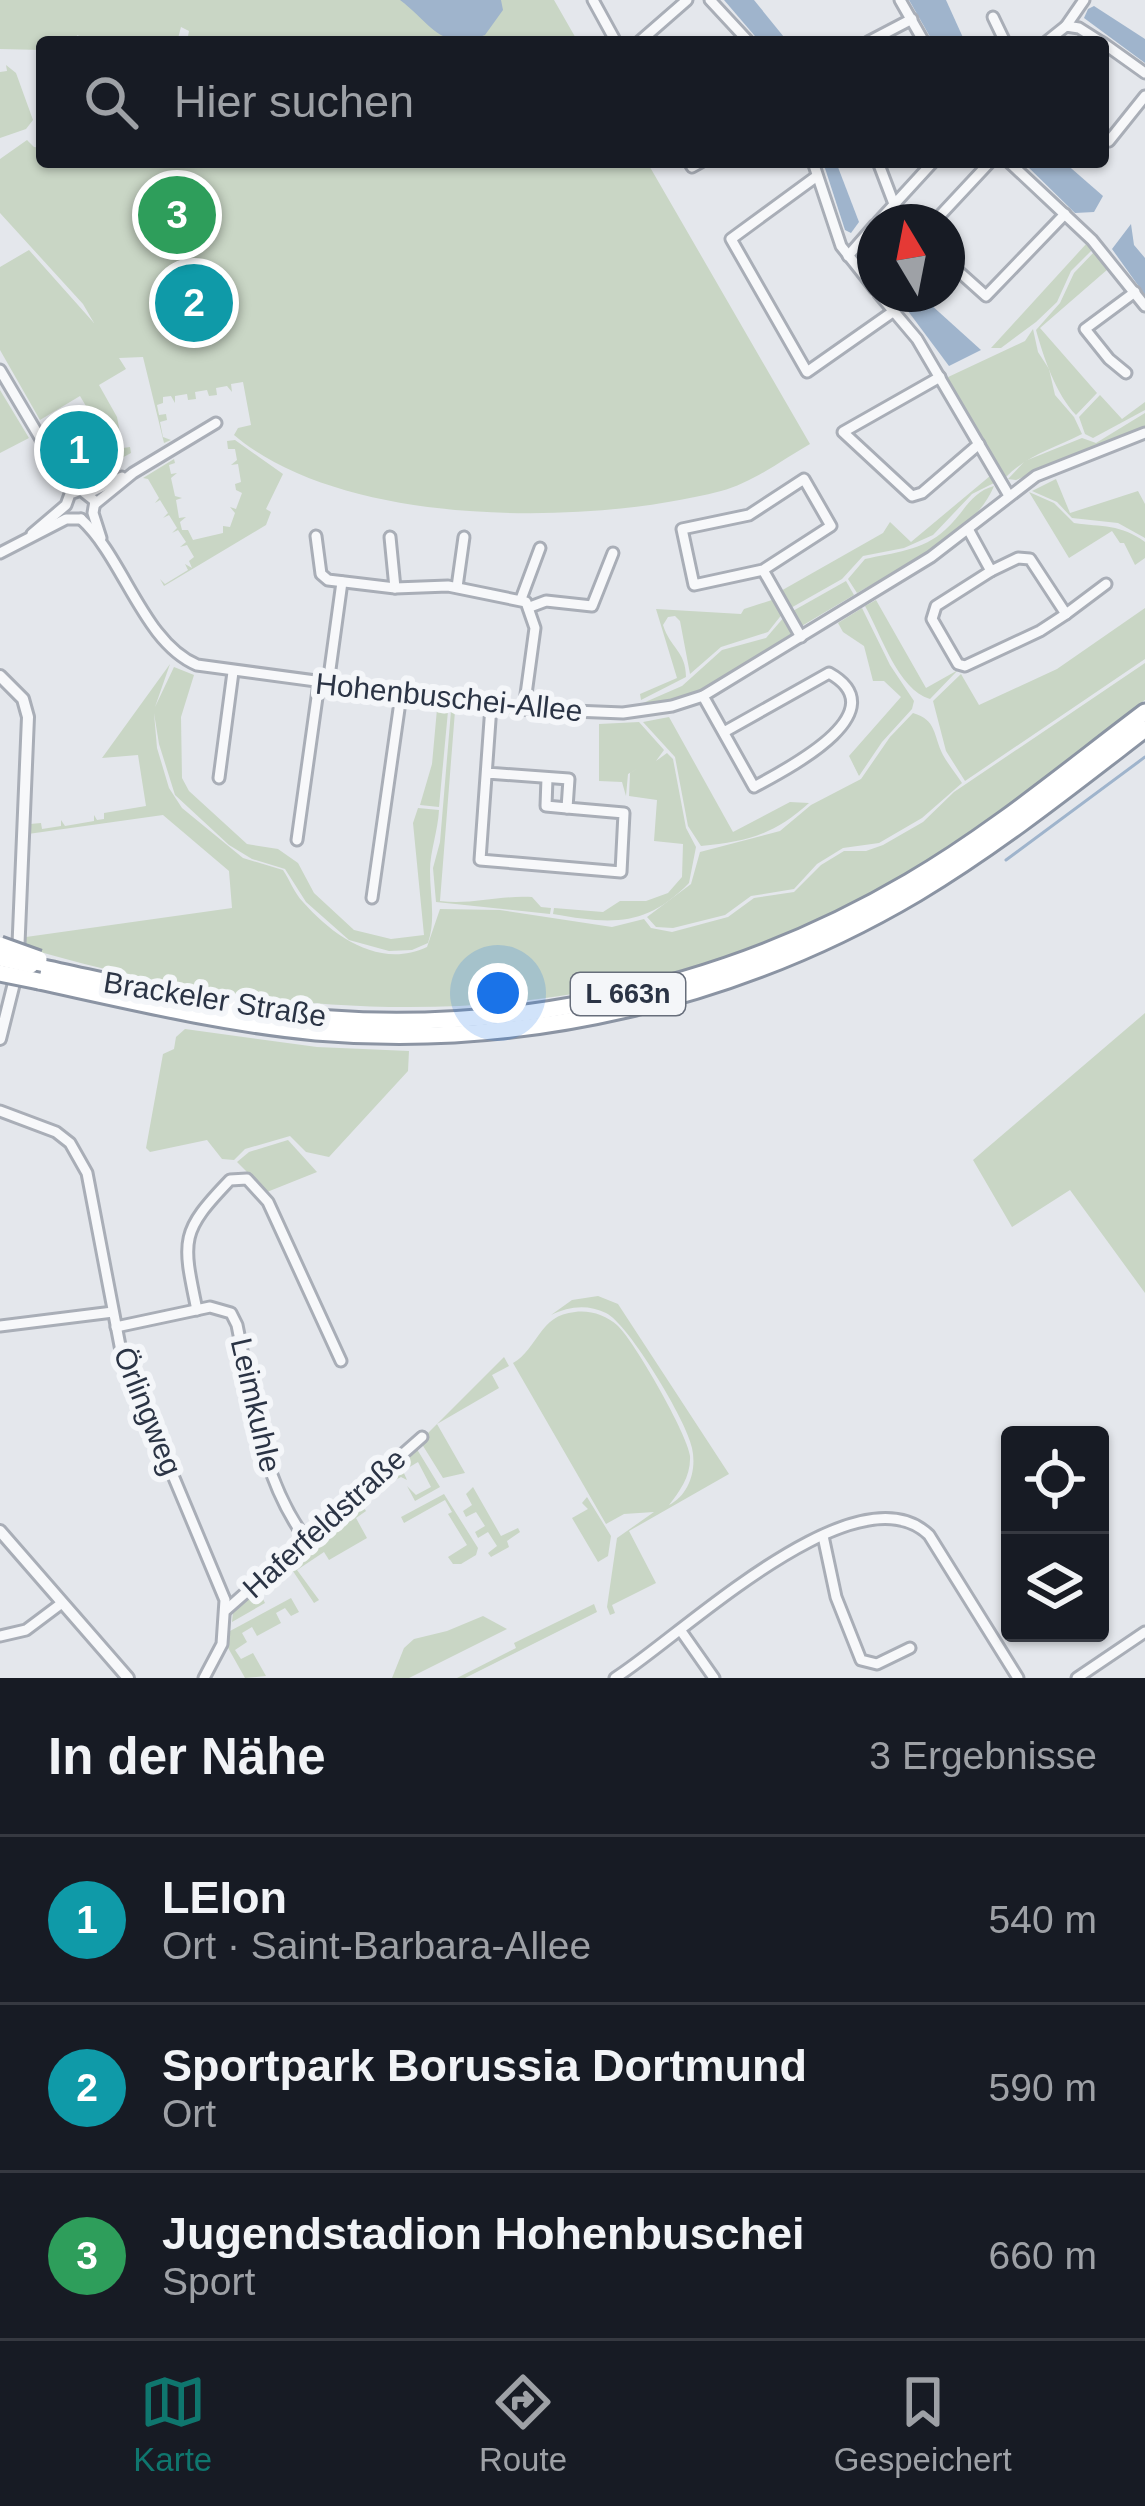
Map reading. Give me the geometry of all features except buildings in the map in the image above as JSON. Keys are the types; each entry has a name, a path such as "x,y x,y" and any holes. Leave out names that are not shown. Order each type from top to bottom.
{"highway":[{"name":"Brackeler Straße","path":"0,973 39,969 265,1012 374,1021 514,1013 664,985 798,938 909,882 995,826 1145,712"},
{"name":"Brackeler Straße","path":"0,958 241,1023 374,1035 516,1028 644,1005 759,968 879,914 968,861 1145,729"},
{"path":"0,946 39,969"}],"street":[{"path":"592,0 613,36"},
{"path":"646,36 687,0"},
{"path":"710,0 743,36"},
{"path":"900,0 921,36"},
{"path":"1054,36 1084,0"},
{"path":"994,17 1002,36"},
{"path":"879,36 912,19"},
{"path":"1066,26 1091,36"},
{"path":"1109,48 1145,73"},
{"path":"1109,141 1145,96"},
{"path":"815,168 848,256 857,267"},
{"path":"880,168 894,204 927,168"},
{"path":"951,204 984,168"},
{"path":"1015,168 1093,239 1145,306"},
{"path":"817,176 731,239 807,372 894,312"},
{"path":"965,277 986,296 1065,214"},
{"path":"848,256 857,246"},
{"path":"1126,373 1085,328 1135,292"},
{"path":"896,312 917,339 1008,494"},
{"path":"0,370 58,467"},
{"path":"940,377 843,432 912,496 922,493 980,444"},
{"path":"32,534 67,501 133,473 216,423"},
{"name":"Hohenbuschei-Allee","path":"58,467 76,518 101,540 174,653 197,664 233,673 491,706 622,713 703,696 968,530 1036,476 1145,433"},
{"name":"Hohenbuschei-Allee","path":"58,467 85,491 101,540"},
{"path":"0,553 94,508 133,473"},
{"path":"804,479 831,526 763,570 694,585 682,529 749,515 804,479"},
{"path":"968,530 991,571"},
{"path":"316,536 321,574 342,582 395,588 457,587 484,596 520,599 530,607 535,628 524,709"},
{"path":"457,587 464,536"},
{"path":"389,537 395,588"},
{"path":"520,599 540,548"},
{"path":"530,607 546,601 592,606 613,554"},
{"path":"1066,614 1030,559 1018,557 936,606 932,619 958,664 972,663 1040,631 1066,614 1106,584"},
{"path":"763,570 801,637"},
{"path":"297,840 342,582"},
{"path":"219,778 233,673"},
{"path":"703,696 754,787 811,755 853,712 854,700 842,680 830,673 724,732"},
{"path":"0,676 23,699 28,717 18,959 0,1039"},
{"path":"372,898 401,695"},
{"path":"491,706 480,860 621,872 624,813 546,806 548,778"},
{"path":"488,772 568,779 567,808"},
{"name":"Örlingweg","path":"0,1111 56,1132 80,1157 121,1351 226,1610"},
{"path":"197,1310 190,1227 230,1180 247,1179 268,1202 341,1361"},
{"name":"Leimkuhle","path":"116,1328 221,1307 235,1318 266,1459 280,1500 305,1538"},
{"path":"0,1326 112,1312"},
{"name":"Haferfeldstraße","path":"226,1610 422,1437"},
{"path":"615,1678 749,1576 823,1536 886,1516 920,1526 929,1535 1018,1678"},
{"path":"0,1532 128,1678"},
{"path":"823,1536 836,1597 861,1660 877,1664 910,1648"},
{"path":"0,1636 26,1630 62,1603"},
{"path":"204,1678 222,1645 226,1610"},
{"path":"681,1631 714,1678"},
{"path":"1077,1678 1145,1632"}],"green space":[{"path":"0,0 554,0 575,36 188,36 189,31 181,27 179,36 36,36 36,50 0,49"},
{"path":"6,65 16,73 33,120 26,129 0,138 0,72 7,71"},
{"path":"27,140 36,147 36,168 650,168 810,444 733,487 666,502 537,513 401,503 338,488 281,466 234,435 238,428 251,425 243,382 231,384 232,392 227,386 216,388 217,395 209,396 207,390 195,392 196,399 188,400 187,394 175,396 175,403 171,396 163,397 157,405 159,415 166,414 167,420 160,422 163,437 171,440 164,443 143,357 119,358 126,369 99,385 117,417 123,448 130,447 131,453 118,460 80,396 40,420 0,350 0,267 29,250 94,323 83,304 0,213 0,159"},
{"path":"1087,243 1093,249 1071,271 1057,302 1001,348 991,348"},
{"path":"1095,251 1108,269 1040,328 1097,393 1076,415 1057,387 1036,330 1060,303 1074,273"},
{"path":"1033,329 1055,395 1082,434 1033,457 1006,477 946,378 1025,341"},
{"path":"0,390 29,438 0,453"},
{"path":"1100,395 1122,419 1145,402 1145,410 1093,438 1085,434 1079,417"},
{"path":"1145,413 1145,427 1016,480 1008,479 1025,461 1082,438 1096,443"},
{"path":"235,440 283,474 266,509 271,512 266,525 164,586 160,579 165,584 188,570 185,564 192,568 189,561 194,557 187,545 180,547 186,542 178,530 172,533 177,528 169,515 163,518 168,513 160,500 155,503 159,498 143,478 174,459 169,465 171,474 177,473 171,478 175,496 182,498 176,500 179,518 186,517 180,522 182,530 188,530 193,540 223,533 223,526 230,527 235,513 230,507 236,509 242,493 235,484 241,482 238,464 231,465 237,460 235,449 228,449 227,441"},
{"path":"990,476 994,483 972,494 933,535 904,548 863,556 842,579 789,609 779,592 883,533 890,522 911,542"},
{"path":"1056,479 1070,513 1138,491 1145,504 1145,538 1118,523 1072,518 1057,502 1032,491"},
{"path":"994,486 984,504 953,535 857,593 848,579 865,559 907,550 937,537 979,493"},
{"path":"1029,492 1054,503 1074,523 1111,527 1136,536 1145,542 1145,558 1135,565 1112,531 1069,558"},
{"path":"846,581 854,595 800,627 791,612"},
{"path":"775,599 783,613 768,632 721,647 690,674 680,621 668,617 663,625 683,661 686,677 641,700 640,694 677,678 656,609 741,614"},
{"path":"876,600 926,688 958,670 930,699 909,685 892,660 865,606"},
{"path":"862,608 914,701 859,776 849,756 901,697 884,681 873,681 864,646 838,623"},
{"path":"1145,608 1145,659 965,781 946,751 933,701 961,674 979,705 1057,669"},
{"path":"785,616 793,633 740,668 682,697 643,703 682,686 722,650 766,638"},
{"path":"1145,663 1145,700 941,851 869,894 767,941 664,975 559,996 454,1006 347,1005 240,995 26,948 26,937 232,908 229,871 163,815 28,834 30,824 41,823 42,829 61,826 61,820 65,826 94,821 94,815 104,819 104,813 146,806 138,755 102,758 170,664 155,707 174,667 194,675 181,717 182,778 189,791 247,844 278,849 298,863 314,893 354,930 391,939 424,935 413,823 418,808 439,810 430,863 428,943 412,950 389,951 349,940 306,902 285,869 252,859 229,845 175,795 154,713 157,748 169,788 182,808 243,858 283,870 303,902 343,937 359,946 375,952 392,954 409,953 427,947 440,909 500,910 612,927 644,919 651,928 672,932 728,917 754,898 794,892 821,865 844,851 883,845 923,822 954,792"},
{"path":"437,709 448,711 439,807 420,805 432,764"},
{"path":"451,711 455,711 440,901 532,897 541,907 551,908 550,914 436,902 433,868 440,842"},
{"path":"913,713 930,724 962,783 922,818 879,843 843,848 817,864 794,889 751,896 725,915 673,928 656,927 647,917 691,884 700,852 780,831 811,805 861,779"},
{"path":"669,717 733,832 790,802 809,803 760,835 701,846 688,826 675,757 643,722"},
{"path":"639,722 664,750 656,761 667,753 673,759 686,828 696,847 689,883 657,908 626,919 553,914 554,908 603,912 620,901 646,901 668,893 682,877 683,844 654,841 657,800 629,796 630,773 639,768 628,774 626,796 622,782 599,781 599,724"},
{"path":"1145,1013 1145,1293 1070,1190 1012,1227 973,1160"},
{"path":"185,1029 317,1047 409,1051 408,1071 329,1157 306,1152 290,1136 245,1149 234,1160 222,1159 207,1140 150,1152 146,1148 163,1054 174,1049 176,1037"},
{"path":"288,1140 317,1172 267,1192 237,1162 249,1152"},
{"path":"598,1296 618,1304 729,1474 629,1531 656,1583 612,1605 615,1613 610,1615 607,1607 617,1538 654,1512 624,1514 606,1524 513,1363 563,1314 586,1312 608,1319 626,1335 647,1368 687,1445 689,1470 669,1505 686,1488 693,1456 669,1397 642,1354 616,1321 585,1307 551,1315 572,1300"},
{"path":"504,1357 509,1366 492,1375 499,1388 437,1424"},
{"path":"437,1424 465,1473 443,1478 420,1441"},
{"path":"415,1446 440,1487 415,1501 407,1486 416,1495 431,1487 418,1462 403,1471 407,1480 401,1477 371,1493 369,1489"},
{"path":"473,1487 501,1536 518,1528 520,1532 507,1541 509,1547 491,1557 488,1553 497,1546 488,1532 478,1538 475,1532 485,1526 476,1512 466,1517 463,1511 472,1505 466,1494"},
{"path":"444,1494 478,1548 476,1555 461,1564 453,1564 448,1557 467,1545 445,1500 404,1523 401,1517"},
{"path":"587,1497 611,1536 608,1556 598,1562 572,1518 588,1509 582,1503"},
{"path":"358,1499 366,1511 356,1518 367,1538 329,1560 324,1552 297,1570 319,1600 314,1603 287,1562"},
{"path":"284,1564 290,1573 259,1591 265,1603 232,1622 233,1611"},
{"path":"291,1598 299,1612 291,1616 285,1608 276,1613 281,1623 257,1636 252,1627 242,1633 247,1642 235,1650 241,1659 253,1653 266,1676 245,1678 227,1646 230,1631"},
{"path":"594,1604 597,1612 457,1678 516,1648 514,1643"},
{"path":"483,1616 507,1629 409,1678 392,1678 404,1648 414,1639"}],"water":[{"path":"400,0 501,0 503,10 485,35 438,33"},
{"path":"724,0 754,0 783,36 755,36"},
{"path":"909,0 946,0 962,36 930,36"},
{"path":"1094,6 1145,39 1145,63 1084,18"},
{"path":"825,168 838,168 857,217 851,233 845,230"},
{"path":"1029,168 1071,168 1103,196 1094,212 1075,213"},
{"path":"1131,224 1134,245 1145,258 1145,295 1112,249"},
{"path":"909,312 939,312 981,350 949,366"}],"waterway":[{"path":"1006,860 1145,757"}],"place":[{"name":"Jugendstadion Hohenbuschei","path":"177,215"},
{"name":"Sportpark Borussia Dortmund","path":"194,303"},
{"name":"LEIon","path":"79,450"}]}
